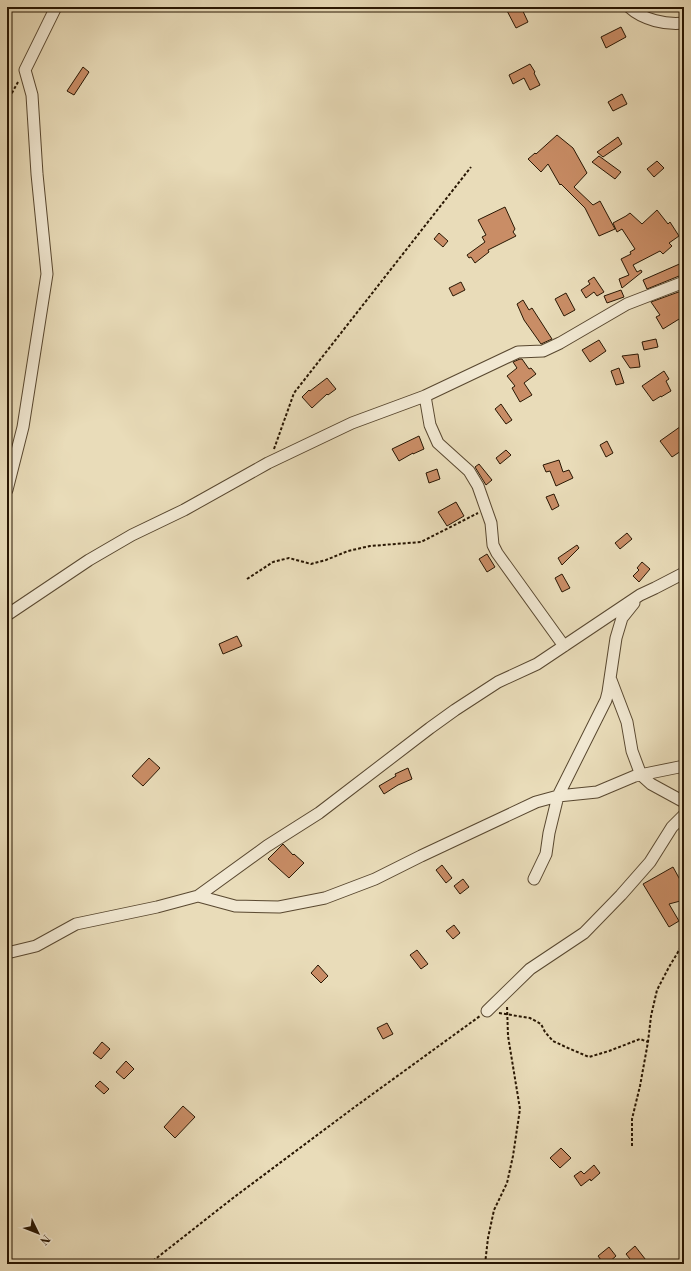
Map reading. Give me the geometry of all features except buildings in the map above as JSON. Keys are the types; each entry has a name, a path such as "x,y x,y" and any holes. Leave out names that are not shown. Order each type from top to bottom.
{"street":[{"path":"7,490 23,427 48,274 37,174 32,95 25,70 56,7"},
{"path":"630,7 636,13 658,21 684,23"},
{"path":"7,615 89,560 132,535 184,510 268,463 352,423 425,396 518,352 543,351 560,343 627,304 684,282"},
{"path":"425,396 430,425 438,443 469,471 478,486 491,523 493,545 564,646"},
{"path":"7,953 36,946 76,924 157,907 198,896 268,846 319,813 430,728 498,682 537,664 640,595 684,573"},
{"path":"534,879 546,854 549,833 558,796 606,700 616,638 622,618 640,595"},
{"path":"610,678 627,722 632,751 641,775 651,784 684,802"},
{"path":"198,896 235,906 279,907 324,898 375,879 536,802 558,796 597,792 635,776 684,766"},
{"path":"487,1011 530,969 584,933 621,895 650,862 672,827 684,815"}],"path":[{"path":"7,102 25,70"},
{"path":"268,463 294,393 471,167"},
{"path":"247,579 273,562 289,558 310,564 326,560 348,551 370,546 421,542 486,508"},
{"path":"632,1146 632,1119 640,1086 651,1016 657,990 668,967 684,942"},
{"path":"485,1264 488,1238 494,1210 506,1183 513,1156 520,1109 508,1036 508,992"},
{"path":"149,1264 233,1198 487,1011 530,1018 541,1024 545,1032 553,1041 589,1057 640,1039 648,1042"}]}
